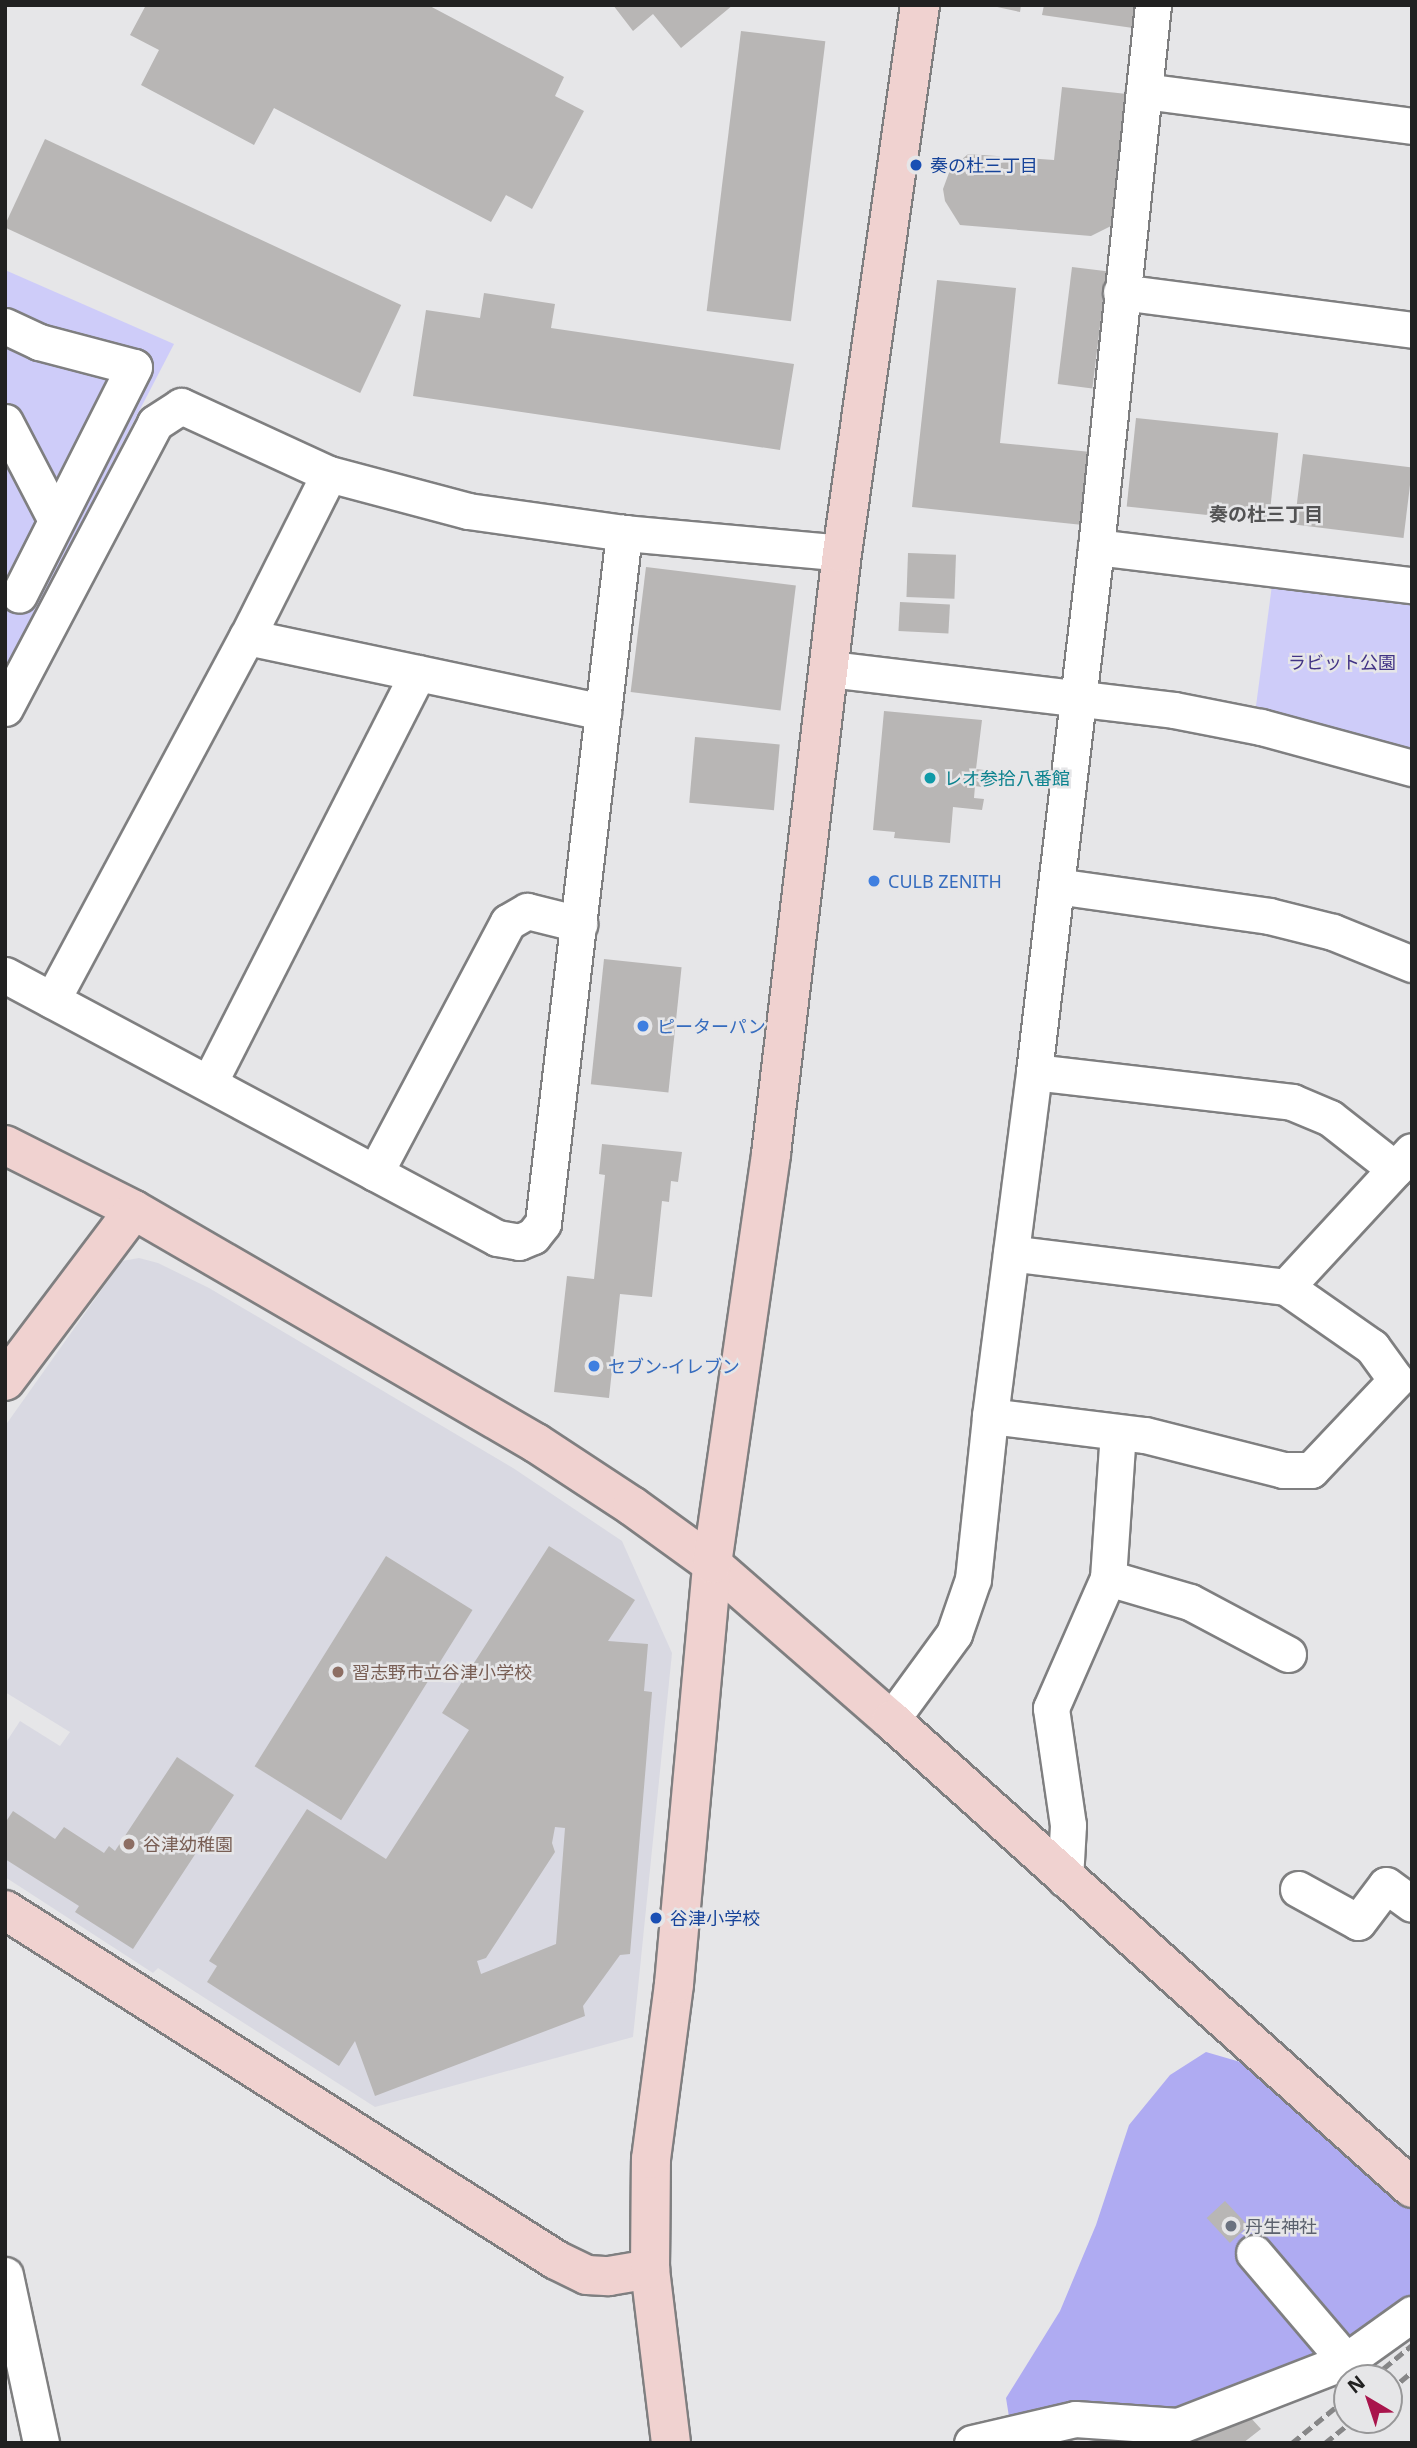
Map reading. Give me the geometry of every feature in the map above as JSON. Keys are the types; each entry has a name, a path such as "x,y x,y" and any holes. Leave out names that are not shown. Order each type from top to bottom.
{"street":[{"path":"671,2443 650,2269 651,2160 674,1984 712,1564 771,1154 842,552 920,5"},
{"path":"891,1720 954,1633 973,1579 990,1416 1096,547 1153,5"},
{"path":"1144,91 1412,126"},
{"path":"1121,292 1412,330"},
{"path":"5,326 39,342 134,367 19,595 5,562"},
{"path":"5,708 155,424 181,406 329,474 468,511 624,533 842,552"},
{"path":"5,422 56,520"},
{"path":"52,1000 247,637 329,474"},
{"path":"5,975 497,1238 519,1242 533,1236 542,1223 624,533"},
{"path":"1096,547 1412,585"},
{"path":"247,637 603,712"},
{"path":"830,669 1077,696 1174,710 1261,727 1412,768"},
{"path":"209,1083 418,673"},
{"path":"1056,886 1269,916 1333,932 1412,964"},
{"path":"375,1173 508,922 527,911 579,924"},
{"path":"1034,1072 1292,1102 1330,1118 1403,1160 1286,1287"},
{"path":"5,1145 134,1210 536,1443 632,1506 712,1564 891,1720 1412,2188"},
{"path":"5,1381 134,1210"},
{"path":"990,1416 1145,1435 1283,1470 1311,1470 1396,1380 1372,1347 1286,1287 1011,1253"},
{"path":"1065,1878 1068,1825 1051,1708 1108,1578 1118,1433"},
{"path":"1108,1578 1190,1602 1288,1654"},
{"path":"1298,1889 1358,1922 1386,1885 1412,1904"},
{"path":"5,1910 556,2260 587,2276 609,2276 650,2269"},
{"path":"1254,2253 1346,2361"},
{"path":"5,2275 41,2443"},
{"path":"972,2443 1075,2419 1178,2426 1346,2361 1412,2314"}],"shaded area":[{"name":"習志野市立谷津小学校","path":"139,1258 158,1263 209,1288 513,1468 622,1541 672,1653 633,2037 375,2107 158,1968 153,1973 5,1877 5,1744 20,1721 60,1746 70,1732 5,1692 5,1426 122,1261"},
{"path":"1206,2052 1261,2068 1412,2207 1412,2302 1287,2397 1186,2409 1083,2437 1010,2423 1006,2398 1060,2311 1096,2225 1129,2125 1170,2075"}],"green space":[{"path":"5,270 174,344 5,669"},
{"name":"ラビット公園","path":"1272,585 1412,601 1412,754 1256,706"}],"building":[{"path":"146,5 428,5 564,77 555,96 584,111 532,209 506,195 491,222 274,108 254,145 141,85 159,50 130,35"},
{"path":"613,5 733,5 681,48 653,14 633,31"},
{"path":"988,5 1021,5 1020,12"},
{"path":"1044,5 1144,5 1140,29 1042,15"},
{"path":"741,31 825,41 791,321 707,311"},
{"path":"1062,87 1127,94 1113,225 1091,236 960,225 945,201 943,189 950,170 968,154 1054,160"},
{"path":"45,139 401,305 360,393 5,227"},
{"path":"1072,267 1107,271 1092,388 1058,384"},
{"path":"937,280 1016,288 1000,443 1091,452 1083,525 912,507"},
{"path":"484,293 555,304 551,328 794,364 780,450 413,396 426,310 480,318"},
{"path":"1136,418 1278,433 1269,521 1127,507"},
{"path":"1303,454 1412,467 1404,538 1294,524"},
{"path":"908,553 956,555 954,599 906,597"},
{"path":"646,567 796,585 781,710 631,692"},
{"path":"900,602 950,605 948,634 898,631"},
{"name":"レオ参拾八番館","path":"884,711 982,720 976,769 984,770 982,787 975,786 974,798 984,799 982,810 953,807 950,843 894,838 895,832 873,830"},
{"path":"695,737 780,744 774,810 689,803"},
{"path":"604,959 682,967 668,1092 591,1084"},
{"path":"602,1144 682,1152 678,1182 671,1181 669,1202 662,1201 652,1297 620,1294 609,1398 554,1392 567,1276 594,1279 605,1175 599,1174"},
{"path":"549,1546 635,1600 608,1641 648,1644 644,1691 652,1692 630,1954 620,1955 583,2006 585,2016 375,2096 355,2041 339,2066 207,1982 217,1966 209,1961 307,1809 386,1859 469,1730 442,1713","holes":["555,1827 565,1828 556,1944 481,1974 477,1961 486,1958 555,1852 552,1843"]},
{"path":"386,1556 473,1610 341,1820 255,1766"},
{"path":"177,1757 234,1795 133,1949 75,1912 79,1906 5,1859 5,1823 13,1811 55,1839 64,1827 104,1853 109,1846 115,1851"},
{"path":"1225,2201 1248,2226 1230,2243 1207,2218"},
{"path":"1250,2417 1261,2429 1243,2443 1178,2443 1207,2436"}],"railway":[{"path":"1389,2364 1412,2345"},
{"path":"1403,2379 1412,2372"},
{"path":"1292,2443 1333,2409"},
{"path":"1325,2443 1336,2434"}],"place":[{"name":"奏の杜三丁目","path":"916,165"},
{"name":"レオ参拾八番館","path":"930,778"},
{"name":"CULB ZENITH","path":"874,881"},
{"name":"ピーターパン","path":"643,1026"},
{"name":"セブン-イレブン","path":"594,1366"},
{"name":"習志野市立谷津小学校","path":"338,1672"},
{"name":"谷津幼稚園","path":"129,1844"},
{"name":"谷津小学校","path":"656,1918"},
{"name":"丹生神社","path":"1231,2226"}],"district":[{"name":"奏の杜三丁目","path":"1266,515"}]}
